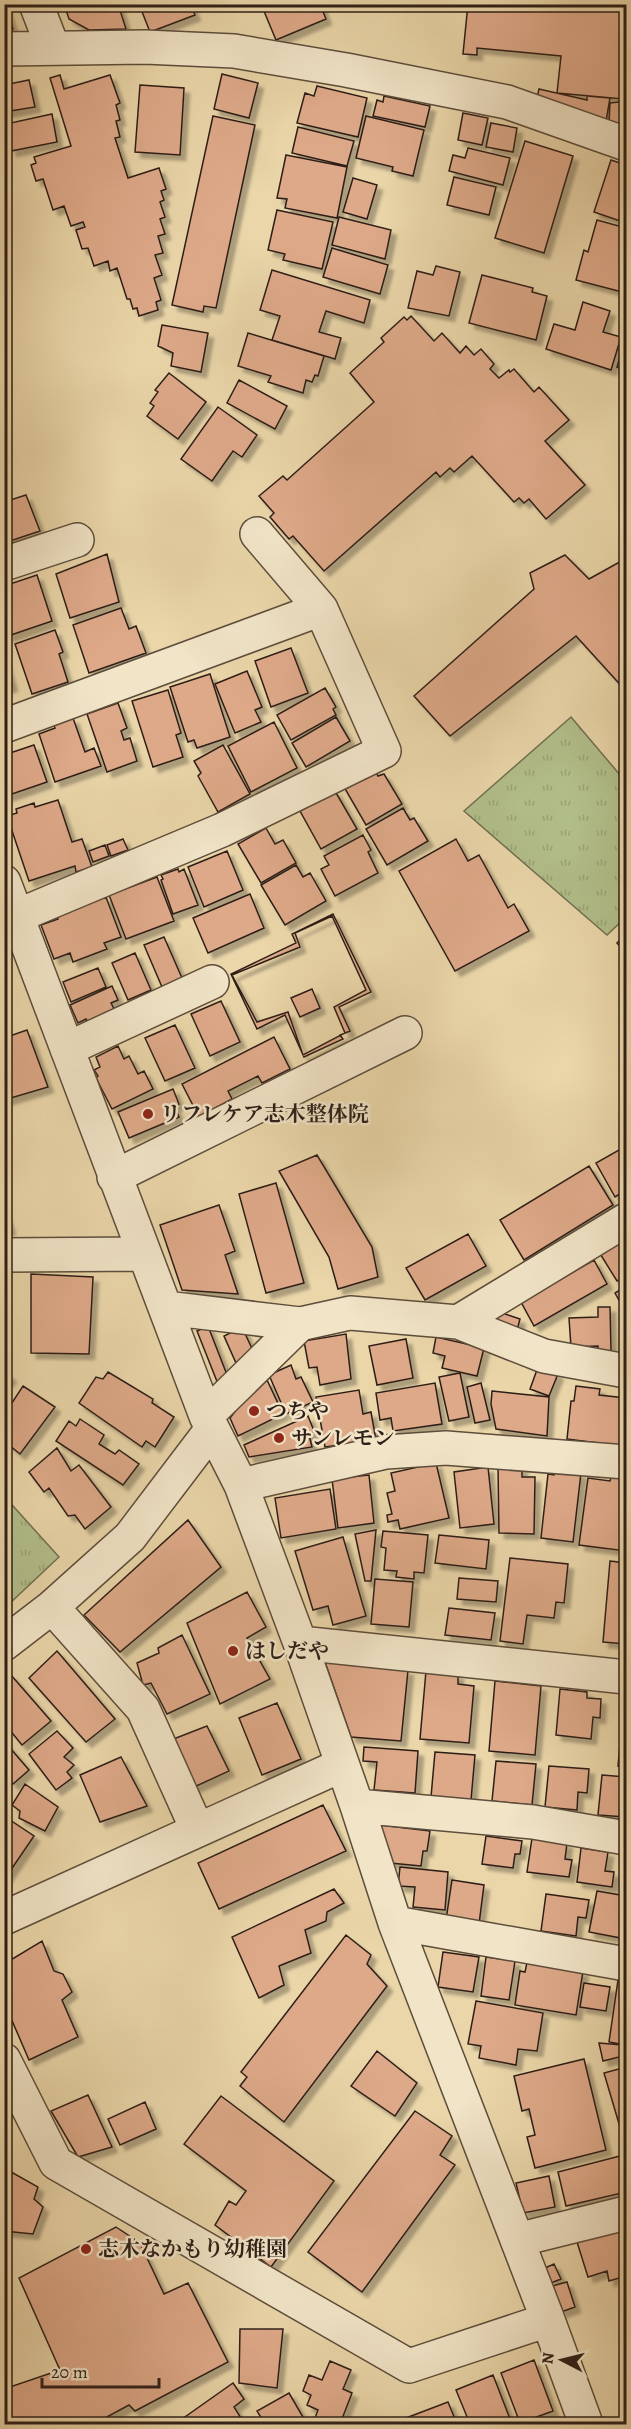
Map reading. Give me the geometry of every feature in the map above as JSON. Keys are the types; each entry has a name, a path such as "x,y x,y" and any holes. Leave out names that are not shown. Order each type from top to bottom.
{"street":[{"path":"36,4 53,48"},
{"path":"4,50 145,47 234,51 346,70 507,102 627,144"},
{"path":"17,916 222,830 384,751 321,609 257,534"},
{"path":"4,564 76,540"},
{"path":"4,726 321,609"},
{"path":"4,882 209,1423 241,1485 300,1642 395,1923 586,2424"},
{"path":"67,1049 212,982"},
{"path":"114,1177 405,1033"},
{"path":"458,1322 627,1220"},
{"path":"4,1255 144,1254"},
{"path":"166,1308 300,1324 350,1313 458,1322 544,1356 627,1371"},
{"path":"6,1641 52,1607 130,1537 209,1423 300,1324"},
{"path":"241,1485 386,1452 446,1448 627,1462"},
{"path":"52,1607 143,1709 197,1829"},
{"path":"300,1642 627,1677"},
{"path":"4,1918 342,1765"},
{"path":"357,1806 533,1822 627,1838"},
{"path":"395,1923 627,1964"},
{"path":"4,2060 56,2163 409,2366 548,2320"},
{"path":"517,2240 627,2213"}],"green space":[{"path":"571,717 626,782 626,917 607,935 464,811"},
{"path":"4,1496 59,1557 8,1605 4,1605"}],"building":[{"path":"4,4 13,29 4,31"},
{"path":"64,4 118,4 126,29 89,30 69,19"},
{"path":"139,4 190,4 195,15 150,32"},
{"path":"261,4 320,4 326,19 276,40"},
{"path":"468,4 626,4 626,66 623,99 557,93 561,56 477,48 477,55 463,54"},
{"path":"222,74 258,83 249,118 214,109"},
{"path":"60,75 64,89 110,75 120,103 116,105 120,120 116,121 120,137 115,138 128,178 159,168 166,189 161,191 164,200 160,202 165,217 160,219 165,234 158,236 163,253 155,255 162,275 154,278 161,300 156,302 158,310 139,316 137,308 133,309 130,299 127,299 117,268 110,271 108,261 94,266 88,248 82,249 76,230 85,227 83,222 71,226 64,206 53,210 43,179 36,181 31,165 36,163 34,157 71,146 50,78"},
{"path":"29,80 35,107 4,112 4,85"},
{"path":"140,85 184,88 180,155 135,152"},
{"path":"317,86 367,98 358,137 297,123 305,93 314,96"},
{"path":"539,89 587,100 587,96 610,98 605,127 536,102"},
{"path":"384,96 430,106 425,127 373,116 377,100 383,102"},
{"path":"610,103 626,103 626,125 609,122"},
{"path":"463,113 488,118 482,145 458,140"},
{"path":"52,114 57,142 11,151 6,124"},
{"path":"213,116 255,125 216,308 204,306 203,312 172,305"},
{"path":"366,116 424,130 413,176 392,171 393,167 356,158"},
{"path":"491,123 517,128 513,152 486,147"},
{"path":"298,127 354,141 347,166 292,153"},
{"path":"525,141 573,156 544,253 495,238"},
{"path":"468,148 510,158 503,185 449,171 453,155 465,158"},
{"path":"286,155 347,167 337,218 285,208 287,199 277,198"},
{"path":"611,160 626,165 626,223 594,212"},
{"path":"454,177 496,187 489,215 447,205"},
{"path":"353,178 377,185 367,219 343,212"},
{"path":"277,210 333,222 322,269 283,260 285,254 268,250"},
{"path":"339,217 391,230 385,259 332,245"},
{"path":"597,220 626,228 626,293 576,280 584,250 588,252"},
{"path":"332,248 388,265 380,294 323,277"},
{"path":"436,266 460,272 449,316 408,308 417,271 433,275"},
{"path":"272,270 370,300 364,323 326,311 319,332 341,338 335,359 272,340 280,316 260,310"},
{"path":"482,275 533,288 532,292 547,296 536,340 469,323"},
{"path":"583,302 610,311 603,332 621,337 611,370 546,349 554,324 575,330"},
{"path":"411,316 434,341 442,333 460,353 466,346 474,355 481,349 494,364 490,369 499,378 514,369 534,392 539,387 569,420 545,441 585,485 546,519 529,499 524,503 519,498 514,502 472,456 454,472 450,468 440,477 436,472 324,571 293,536 289,539 270,517 274,513 259,496 283,476 287,480 374,402 350,373 384,342 381,338 404,317 407,320"},
{"path":"162,325 208,333 201,372 171,366 173,353 158,346"},
{"path":"248,333 324,356 318,376 315,375 312,382 306,380 303,393 268,382 271,376 238,366"},
{"path":"626,337 626,379 622,378 624,370 617,367"},
{"path":"169,373 206,402 178,439 147,416 154,406 150,403 158,392 155,390"},
{"path":"239,380 287,406 275,429 227,403"},
{"path":"218,407 257,435 242,457 233,451 212,481 181,459"},
{"path":"26,495 40,531 4,543 4,502"},
{"path":"107,554 119,602 70,618 56,574"},
{"path":"565,555 589,579 626,560 626,691 576,636 450,736 414,696 534,589 530,573"},
{"path":"37,575 52,621 8,636 4,627 4,586"},
{"path":"121,608 129,629 136,626 146,653 89,673 73,625"},
{"path":"55,630 63,652 59,654 68,682 32,694 15,644"},
{"path":"291,648 308,693 271,707 255,661"},
{"path":"4,659 12,686 4,688"},
{"path":"247,671 262,707 255,710 261,722 235,733 215,684"},
{"path":"210,674 230,737 197,748 194,740 188,742 170,687"},
{"path":"325,688 336,707 333,709 336,715 291,740 277,715"},
{"path":"168,690 181,733 176,735 183,757 153,767 132,701"},
{"path":"118,703 127,728 121,731 124,740 130,738 137,761 107,772 87,714"},
{"path":"336,717 350,741 306,767 292,743"},
{"path":"73,718 85,752 94,748 101,766 55,782 39,734 55,728 53,724"},
{"path":"274,722 297,768 251,792 228,746"},
{"path":"34,745 47,782 6,796 4,755"},
{"path":"223,745 250,794 218,812 198,776 201,773 194,761"},
{"path":"374,769 378,776 384,774 402,804 366,825 344,787"},
{"path":"335,791 357,829 321,849 300,811"},
{"path":"58,800 72,842 82,839 92,867 76,872 75,866 29,881 7,816 17,813 16,809 34,803 35,807"},
{"path":"403,808 410,820 414,818 428,841 387,865 366,829"},
{"path":"266,828 275,844 283,840 296,863 261,883 238,844"},
{"path":"363,835 371,850 368,852 378,873 335,896 321,869 329,865 324,856"},
{"path":"123,839 128,850 111,856 107,845"},
{"path":"456,839 468,861 479,855 508,908 514,904 529,931 455,971 399,871"},
{"path":"105,845 109,856 93,862 89,851"},
{"path":"227,851 243,890 204,907 188,867"},
{"path":"296,865 303,877 310,873 326,901 285,925 261,885"},
{"path":"178,869 179,872 184,869 198,905 173,914 161,875"},
{"path":"157,877 174,921 126,939 109,895"},
{"path":"250,894 264,928 208,953 193,918"},
{"path":"106,897 121,937 104,943 107,949 73,962 70,953 54,959 41,925 58,919 57,916"},
{"path":"333,914 371,992 339,1007 350,1031 340,1035 343,1039 304,1057 285,1015 257,1029 231,974 296,943 292,934","holes":["312,989 320,1008 300,1017 291,998"]},
{"path":"332,916 366,990 334,1007 345,1033 303,1055 288,1012 257,1022 232,975 300,947 295,933"},
{"path":"626,934 626,953 617,943"},
{"path":"164,937 182,978 162,987 144,945"},
{"path":"135,953 151,990 128,1000 112,963"},
{"path":"98,968 106,987 71,1002 63,982"},
{"path":"112,986 118,1000 111,1003 115,1011 88,1022 86,1019 78,1023 70,1005"},
{"path":"221,1001 240,1042 210,1056 191,1014"},
{"path":"175,1025 195,1068 165,1081 145,1038"},
{"path":"27,1030 48,1087 4,1100 4,1038"},
{"path":"274,1037 290,1069 262,1083 258,1076 228,1091 232,1099 199,1117 182,1084"},
{"path":"118,1046 124,1059 129,1056 138,1074 144,1071 153,1089 112,1109 94,1070 100,1067 96,1057"},
{"path":"173,1089 179,1104 174,1106 179,1117 129,1138 118,1112"},
{"path":"626,1146 626,1190 615,1197 596,1163"},
{"path":"317,1155 372,1247 378,1277 338,1289 329,1257 279,1171"},
{"path":"589,1166 613,1205 524,1260 500,1220"},
{"path":"276,1183 304,1283 266,1293 239,1194"},
{"path":"219,1205 235,1251 225,1255 238,1294 182,1290 160,1225"},
{"path":"4,1210 10,1229 4,1231"},
{"path":"468,1234 486,1266 425,1300 406,1268"},
{"path":"626,1234 626,1275 617,1281 599,1252"},
{"path":"594,1260 607,1284 534,1326 521,1302"},
{"path":"31,1274 93,1277 89,1354 31,1353"},
{"path":"626,1286 626,1313 615,1293"},
{"path":"598,1307 610,1307 611,1351 598,1351 598,1346 571,1347 569,1318 598,1317"},
{"path":"496,1311 520,1319 517,1330 492,1322"},
{"path":"208,1326 229,1380 218,1384 197,1331"},
{"path":"242,1327 255,1355 236,1363 224,1336"},
{"path":"346,1334 351,1379 320,1385 317,1367 309,1368 304,1341"},
{"path":"436,1337 484,1348 477,1376 442,1368 445,1356 433,1353"},
{"path":"406,1339 413,1378 377,1385 369,1346"},
{"path":"291,1365 296,1379 301,1377 313,1402 286,1414 269,1375"},
{"path":"538,1367 558,1374 549,1396 530,1389"},
{"path":"4,1371 11,1377 4,1385"},
{"path":"108,1372 153,1399 152,1403 174,1417 155,1447 146,1441 142,1447 79,1403 96,1377 103,1379"},
{"path":"460,1373 469,1417 449,1421 439,1377"},
{"path":"267,1380 283,1414 238,1436 230,1418 249,1393"},
{"path":"435,1383 442,1424 393,1431 391,1418 380,1420 376,1393"},
{"path":"481,1383 490,1420 475,1423 467,1387"},
{"path":"23,1386 55,1407 20,1454 4,1441 4,1415"},
{"path":"576,1386 600,1389 599,1395 626,1398 621,1446 567,1439 571,1401 574,1401"},
{"path":"359,1390 363,1414 371,1412 376,1440 325,1447 316,1397"},
{"path":"492,1391 549,1397 547,1436 496,1429 491,1404"},
{"path":"308,1416 314,1431 309,1435 312,1447 249,1457 244,1445"},
{"path":"80,1419 104,1435 99,1444 115,1454 119,1450 139,1464 123,1485 56,1441 69,1421 76,1426"},
{"path":"57,1448 71,1471 79,1465 111,1507 85,1529 75,1515 68,1516 49,1488 44,1492 29,1472"},
{"path":"436,1463 449,1518 400,1529 398,1520 388,1522 387,1515 392,1514 387,1493 395,1491 391,1473"},
{"path":"488,1467 494,1524 460,1528 454,1472"},
{"path":"498,1467 522,1467 522,1477 535,1477 534,1534 499,1533"},
{"path":"555,1470 581,1473 573,1542 541,1538 548,1474 554,1475"},
{"path":"369,1475 374,1523 338,1528 332,1479"},
{"path":"611,1477 626,1479 626,1551 579,1545 588,1478 610,1481"},
{"path":"330,1489 336,1529 281,1538 275,1498"},
{"path":"188,1520 221,1567 120,1652 84,1615"},
{"path":"376,1530 371,1581 365,1581 355,1534"},
{"path":"383,1531 428,1535 424,1573 414,1572 414,1579 396,1577 397,1571 384,1570 386,1548 381,1547"},
{"path":"439,1535 489,1540 486,1569 435,1563"},
{"path":"343,1537 366,1616 333,1625 328,1606 313,1610 295,1551"},
{"path":"510,1558 568,1564 564,1603 556,1602 554,1618 527,1615 523,1644 500,1641"},
{"path":"610,1561 626,1563 626,1644 603,1642"},
{"path":"459,1578 498,1581 496,1602 457,1599"},
{"path":"375,1579 413,1582 409,1627 371,1624"},
{"path":"247,1592 266,1627 247,1638 270,1679 220,1704 187,1623"},
{"path":"449,1608 495,1613 491,1640 445,1635"},
{"path":"182,1635 210,1694 167,1714 151,1683 143,1685 137,1663 159,1653 158,1648"},
{"path":"57,1651 115,1719 86,1742 29,1678"},
{"path":"325,1662 408,1670 401,1741 351,1737"},
{"path":"426,1671 458,1674 458,1684 474,1686 469,1743 420,1739"},
{"path":"11,1675 51,1721 22,1745 4,1723 4,1681"},
{"path":"495,1681 541,1686 535,1755 489,1751"},
{"path":"560,1689 587,1692 587,1698 601,1699 600,1718 593,1717 591,1739 556,1735"},
{"path":"624,1700 626,1701 626,1767 618,1766"},
{"path":"277,1703 301,1759 262,1775 239,1718"},
{"path":"207,1726 229,1771 192,1788 171,1740"},
{"path":"57,1731 73,1748 64,1757 74,1765 67,1772 72,1778 56,1790 29,1754"},
{"path":"4,1741 29,1770 13,1784 4,1774"},
{"path":"364,1747 418,1751 415,1793 374,1790 377,1762 363,1761"},
{"path":"435,1752 475,1755 471,1800 431,1797"},
{"path":"121,1757 147,1806 100,1822 80,1775"},
{"path":"496,1761 536,1764 532,1805 492,1801"},
{"path":"549,1766 589,1769 587,1793 578,1792 577,1810 545,1807"},
{"path":"602,1775 626,1777 626,1817 598,1815"},
{"path":"25,1784 58,1807 45,1831 19,1818 20,1811 12,1805"},
{"path":"323,1805 346,1851 219,1909 198,1863"},
{"path":"4,1816 34,1836 4,1880"},
{"path":"381,1825 430,1831 427,1851 423,1851 421,1866 390,1863 380,1832"},
{"path":"486,1836 522,1841 520,1854 515,1854 513,1868 482,1864"},
{"path":"532,1838 567,1843 565,1859 572,1860 569,1877 527,1872"},
{"path":"581,1848 608,1852 605,1871 614,1872 612,1887 577,1882"},
{"path":"400,1867 448,1872 445,1910 413,1907 415,1887 398,1886"},
{"path":"452,1880 484,1885 479,1924 446,1920"},
{"path":"334,1889 344,1903 327,1912 326,1921 305,1930 311,1953 279,1966 284,1985 259,1998 232,1937"},
{"path":"597,1891 626,1896 626,1939 589,1932"},
{"path":"546,1894 589,1900 586,1918 578,1917 576,1936 541,1931"},
{"path":"346,1935 371,1955 367,1964 387,1986 284,2122 240,2086 247,2077 241,2072"},
{"path":"42,1941 54,1971 63,1974 72,1992 62,2000 78,2037 29,2060 4,2002 4,1964"},
{"path":"443,1952 479,1957 473,1992 438,1987"},
{"path":"486,1957 515,1961 509,2000 481,1996"},
{"path":"527,1962 583,1971 576,2015 515,2005 520,1971 525,1972"},
{"path":"618,1980 626,1981 626,2045 609,2042"},
{"path":"584,1983 610,1987 606,2011 580,2007"},
{"path":"476,2001 543,2013 537,2051 518,2049 516,2065 479,2058 481,2046 468,2044"},
{"path":"599,2043 622,2045 623,2056 603,2061"},
{"path":"377,2051 417,2083 395,2116 351,2086"},
{"path":"584,2059 606,2150 535,2168 527,2137 535,2135 529,2109 522,2111 514,2076"},
{"path":"626,2067 626,2143 625,2144 604,2073"},
{"path":"88,2095 112,2147 78,2157 51,2111"},
{"path":"221,2096 334,2181 271,2267 215,2225 229,2201 236,2205 246,2191 184,2144"},
{"path":"145,2102 156,2129 120,2145 108,2119"},
{"path":"415,2111 452,2136 440,2155 455,2165 362,2292 308,2252"},
{"path":"620,2156 626,2181 626,2192 566,2206 558,2172"},
{"path":"4,2168 38,2187 34,2199 43,2207 33,2234 4,2231"},
{"path":"549,2176 555,2207 523,2213 516,2183"},
{"name":"志木なかもり幼稚園","path":"116,2227 140,2243 164,2294 188,2283 228,2362 135,2411 129,2405 94,2424 4,2424 4,2389 60,2370 19,2278"},
{"path":"626,2228 626,2276 609,2281 607,2271 588,2277 577,2242"},
{"path":"554,2264 561,2279 551,2283 545,2268"},
{"path":"567,2282 575,2307 561,2312 552,2286"},
{"path":"240,2329 283,2329 277,2388 239,2383"},
{"path":"534,2360 553,2411 520,2423 501,2373"},
{"path":"330,2361 351,2370 343,2389 352,2393 340,2424 315,2418 318,2410 307,2405 311,2395 303,2391 309,2375 322,2380"},
{"path":"493,2375 512,2424 470,2424 456,2390"},
{"path":"233,2383 244,2399 234,2407 241,2418 231,2424 175,2424"},
{"path":"289,2393 307,2424 265,2424 257,2411"},
{"path":"448,2402 457,2424 409,2424 406,2418"},
{"path":"395,2420 397,2424 381,2424"}],"place":[{"name":"リフレケア志木整体院","path":"148,1114"},
{"name":"つちや","path":"254,1411"},
{"name":"サンレモン","path":"279,1438"},
{"name":"はしだや","path":"233,1651"},
{"name":"志木なかもり幼稚園","path":"86,2249"}]}
